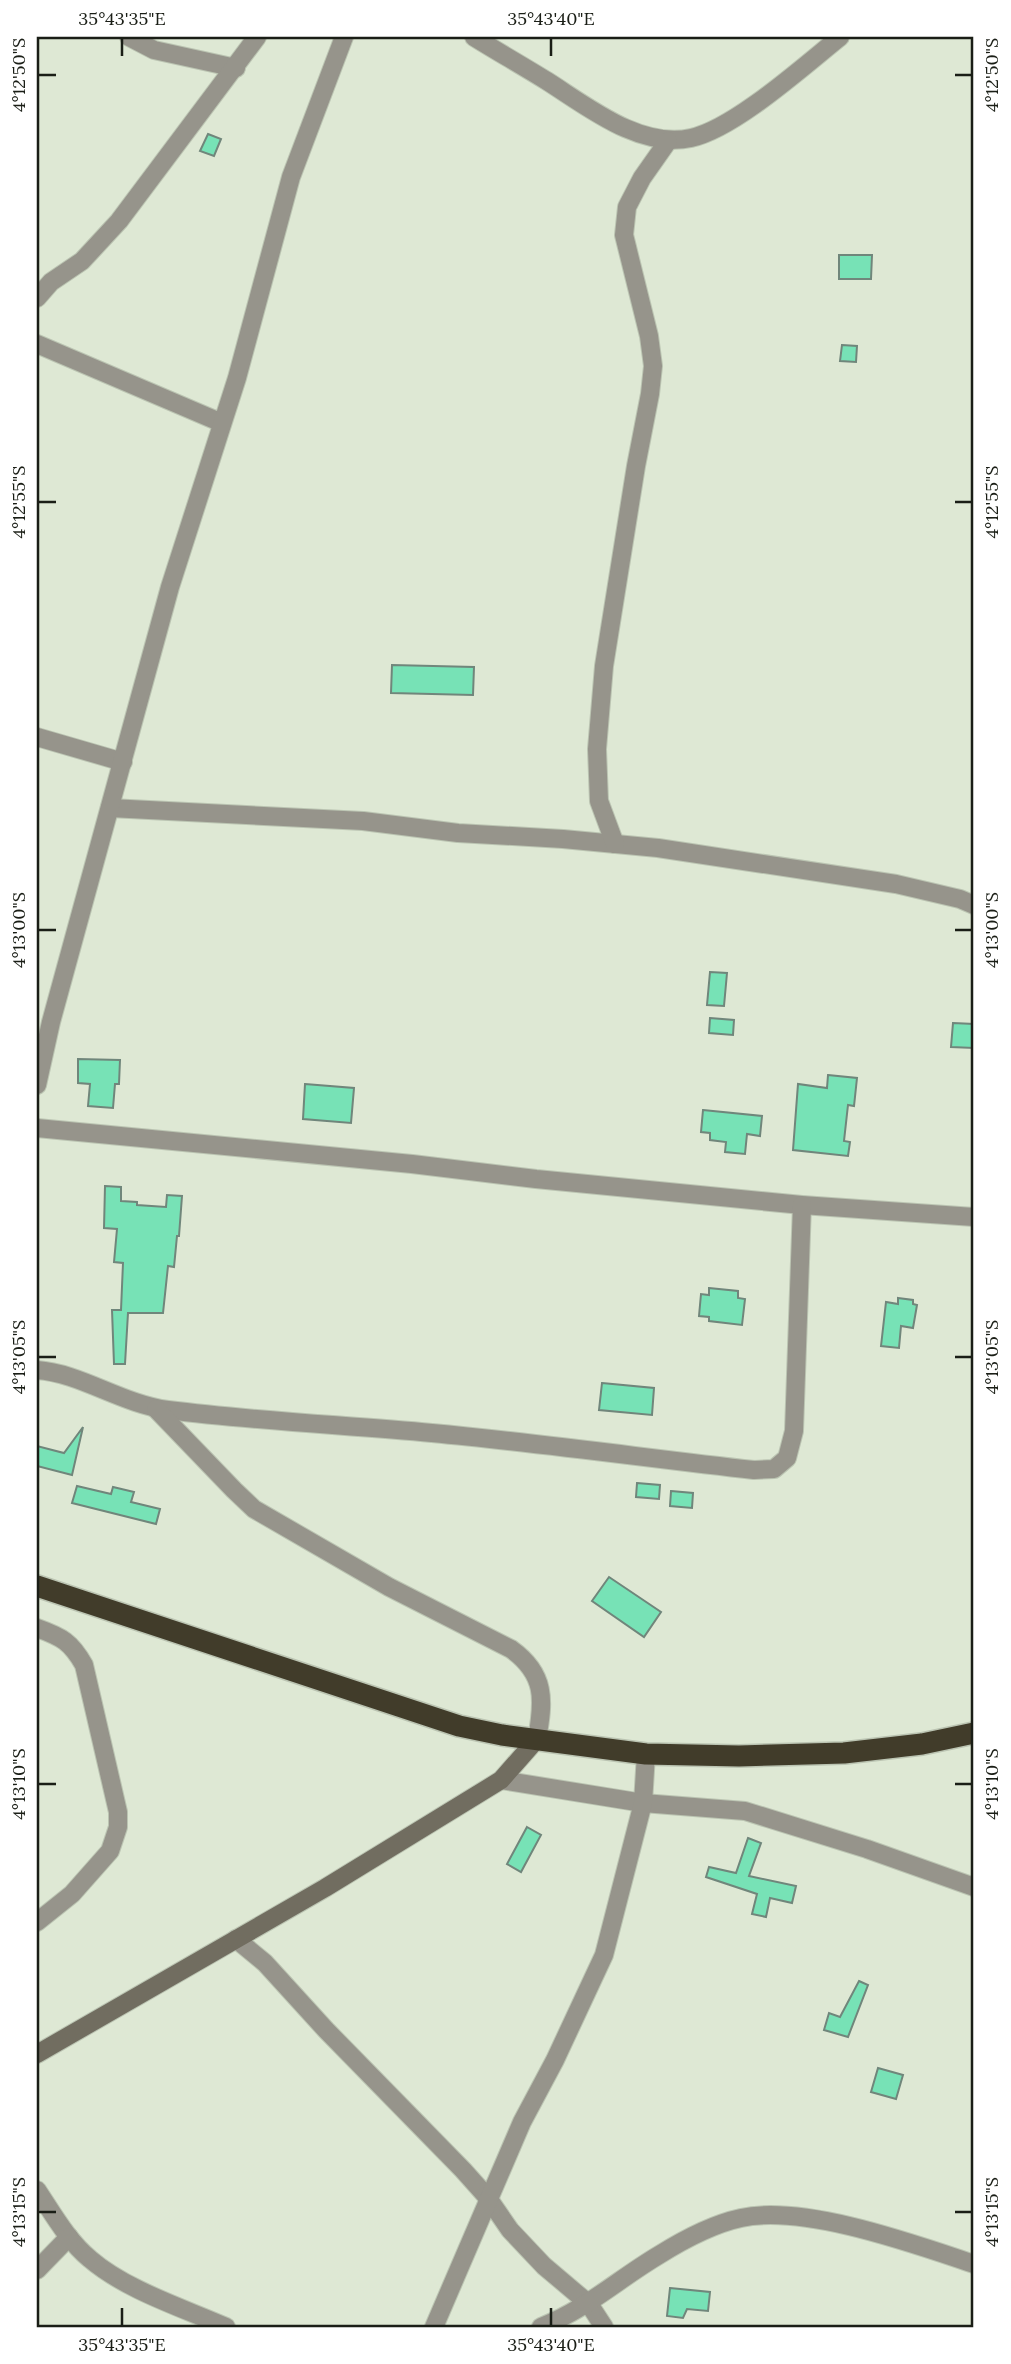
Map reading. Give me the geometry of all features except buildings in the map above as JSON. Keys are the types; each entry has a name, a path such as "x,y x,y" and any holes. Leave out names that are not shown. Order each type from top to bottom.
{"highway":[{"path":"37,1586 459,1726 502,1735 646,1754 739,1756 844,1753 922,1744 974,1733"}],"street":[{"path":"129,37 154,50 236,68"},
{"path":"37,299 51,282 82,261 119,221 257,37"},
{"path":"37,1085 51,1022 170,587 237,378 290,177 344,37"},
{"path":"474,37 613,123 668,141 693,138 717,128 772,92 840,37"},
{"path":"615,844 598,801 597,749 604,666 653,366 649,336 624,234 627,208 642,178 668,141"},
{"path":"37,344 222,423"},
{"path":"37,737 123,762"},
{"path":"110,808 363,821 458,833 615,844 759,862 886,882 933,892 974,905"},
{"path":"37,1128 802,1205 974,1217"},
{"path":"37,1370 54,1371 117,1397 156,1409 247,1420 436,1433 740,1469 774,1469 787,1458 793,1431 802,1205"},
{"path":"37,2053 326,1888 501,1780 537,1739 542,1709 541,1693 527,1660 511,1649 363,1573 254,1508 156,1409"},
{"path":"37,1628 64,1638 76,1650 84,1665 118,1812 118,1827 110,1851 72,1894 37,1922"},
{"path":"434,2327 522,2122 555,2060 604,1955 643,1803 646,1754"},
{"path":"501,1780 643,1803 745,1811 867,1849 974,1887"},
{"path":"236,1939 265,1963 326,2030 463,2169 510,2230 544,2266 589,2304 604,2327"},
{"path":"37,2190 69,2237 90,2259 111,2274 226,2327"},
{"path":"541,2327 589,2304 660,2253 706,2230 743,2217 779,2216 834,2223 974,2264"},
{"path":"37,2270 69,2237"}]}
